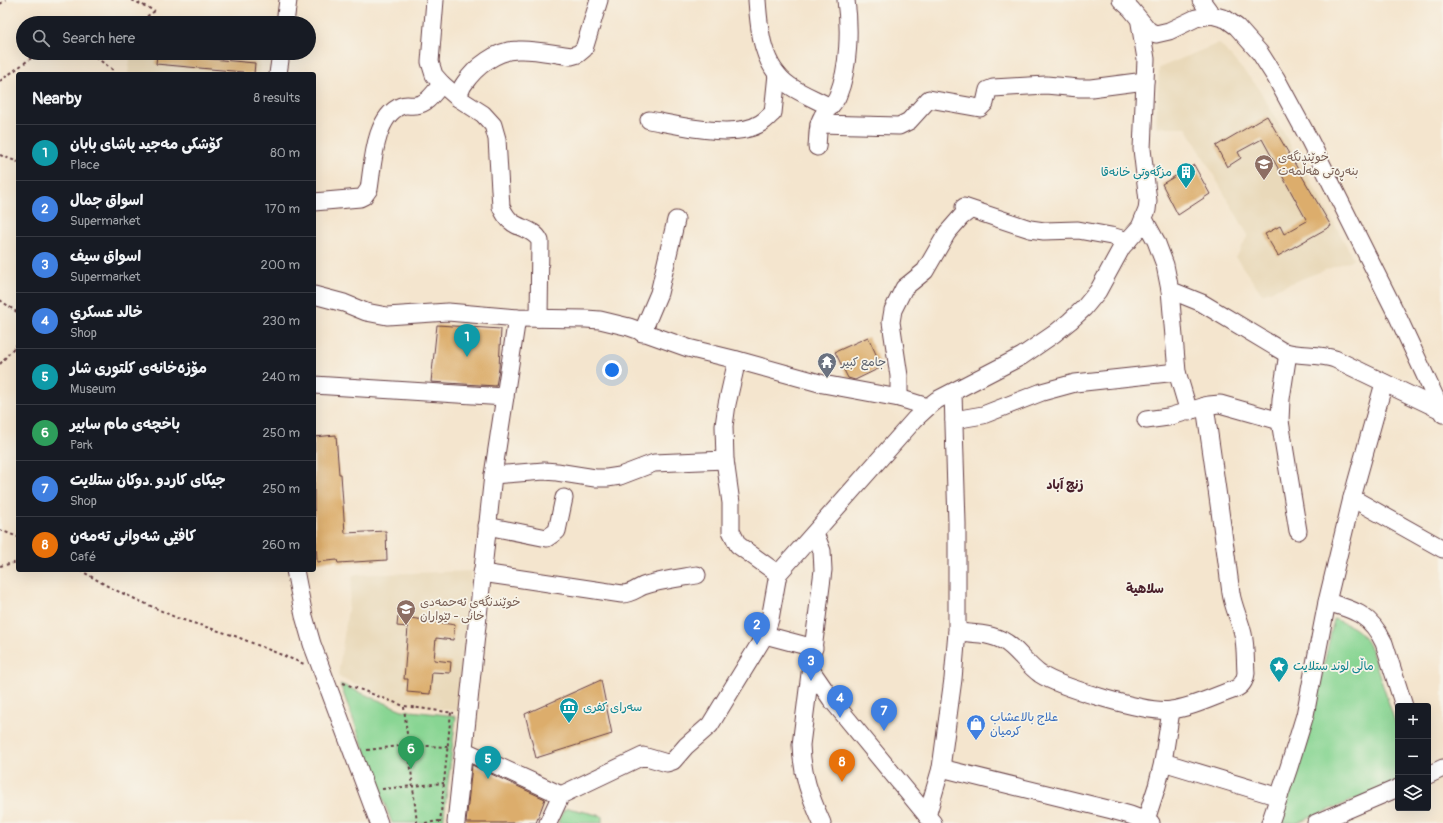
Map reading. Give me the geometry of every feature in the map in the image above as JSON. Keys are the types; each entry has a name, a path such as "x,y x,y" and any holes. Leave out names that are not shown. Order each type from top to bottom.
{"street":[{"path":"286,16 288,0"},
{"path":"435,0 430,62 434,75 458,98 488,119 496,132 500,201 503,213 512,222 535,233 540,241 539,318"},
{"path":"458,98 464,84 470,76 486,62 501,53 517,50 571,56 578,54 584,49 599,0"},
{"path":"757,0 758,24 765,52 777,74 790,86 830,107"},
{"path":"817,147 821,117 835,102 840,90 846,63 848,22 846,0"},
{"path":"1121,0 1131,9 1140,23 1148,31 1156,34 1170,31 1196,18 1212,15 1226,19 1237,27 1260,53 1276,78 1310,141 1397,315 1442,412"},
{"path":"1201,0 1212,15"},
{"path":"548,823 561,796 643,756 667,763 675,760 686,746 704,731 714,719 765,635 770,619 778,574 915,418 937,400 1022,356 1049,338 1070,321 1098,291 1110,272 1118,254 1134,235 1144,219 1148,201 1142,148 1146,59 1140,23"},
{"path":"278,72 280,60"},
{"path":"649,120 716,131 740,130 760,124 773,113 777,74"},
{"path":"819,124 899,126 909,121 929,99 980,108 985,103 988,92 993,88 1046,85 1085,88 1145,81"},
{"path":"316,202 360,198 364,196 369,189 377,139 388,116 402,106 416,105 425,102 442,84"},
{"path":"899,398 899,376 891,322 893,310 904,288 925,271 948,233 967,208 1030,229 1044,231 1083,231 1128,241"},
{"path":"1144,219 1156,241 1166,271 1170,290 1177,372 1189,412"},
{"path":"642,333 659,293 676,220"},
{"path":"1170,290 1202,303 1288,353 1327,356 1335,359 1442,412"},
{"path":"316,296 344,303 366,312 387,316 448,312 517,318 600,320 629,327 642,333 688,348 822,384 899,398 928,406"},
{"path":"445,822 456,749 459,713 482,573 493,474 517,318"},
{"path":"1288,353 1281,399 1280,421 1298,531"},
{"path":"737,360 725,415 723,437 732,503 731,531 735,541 742,548 778,574"},
{"path":"954,420 983,415 1042,392 1075,383 1177,372"},
{"path":"1270,823 1304,715 1352,498 1384,383"},
{"path":"316,385 505,397"},
{"path":"930,820 941,768 952,686 957,632 957,523 953,393"},
{"path":"1146,420 1168,417 1214,404 1226,405 1280,421"},
{"path":"957,632 988,636 1006,642 1013,647 1029,665 1041,674 1069,687 1116,701 1151,709 1170,711 1235,689 1242,685 1246,673 1243,635 1231,594 1225,539 1205,406"},
{"path":"493,474 544,471 595,478 607,478 620,476 654,463 725,460"},
{"path":"487,526 547,538 557,531 564,498"},
{"path":"1352,498 1443,549"},
{"path":"815,533 823,560 814,648 801,745 802,760 808,790 822,823"},
{"path":"295,572 304,616 323,674 379,823"},
{"path":"482,573 622,594 632,592 642,586 697,575"},
{"path":"1328,602 1359,612 1380,633 1403,703"},
{"path":"765,635 814,648"},
{"path":"811,670 831,698 930,820"},
{"path":"941,768 1112,810 1148,822 1163,762 1170,711"},
{"path":"456,749 561,796"},
{"path":"1163,762 1279,797"},
{"path":"1431,774 1443,768"},
{"path":"1316,823 1395,789"}],"path":[{"path":"0,4 6,0"},
{"path":"132,0 155,11 148,16"},
{"path":"0,81 28,60"},
{"path":"99,60 112,69 111,72"},
{"path":"0,155 16,161"},
{"path":"0,300 16,312"},
{"path":"0,364 16,345"},
{"path":"0,530 16,536"},
{"path":"0,566 16,562"},
{"path":"83,572 111,588 177,618 235,636 323,674 404,706 459,713 456,749 444,783 445,822 425,823"},
{"path":"404,706 417,823"},
{"path":"367,750 408,745 456,749"},
{"path":"382,789 444,783"}],"shaded area":[{"name":"خوێندنگەی بنەڕەتی هەڵمەت","path":"1219,43 1258,87 1354,259 1262,294 1236,258 1248,235 1186,127 1156,127 1159,68"},
{"path":"130,60 260,60 259,72 128,72"},
{"name":"خوێندنگەی ئەحمەدی خانی - ئێواران","path":"472,571 457,711 398,703 338,676 353,575"}],"green space":[{"path":"1334,619 1357,630 1371,650 1395,722 1395,783 1297,823 1280,823 1308,736"},
{"path":"340,684 402,710 456,716 443,823 392,823"},
{"path":"568,808 602,816 602,823 558,823 564,810"}],"building":[{"path":"156,60 222,60 255,63 254,72 156,64"},
{"path":"1267,116 1331,226 1278,256 1265,234 1280,226 1284,234 1307,221 1262,139 1238,152 1241,158 1227,167 1216,146"},
{"name":"مزگەوتی خانەقا","path":"1194,165 1210,194 1178,215 1162,184"},
{"path":"437,325 501,329 499,368 496,386 431,382"},
{"path":"868,337 882,367 855,380 848,378 835,352"},
{"path":"336,435 339,474 341,474 345,533 386,531 387,560 338,563 337,560 317,562 316,437"},
{"path":"398,616 455,625 453,640 436,638 434,660 451,662 450,673 432,672 430,694 407,692 408,679 404,679 408,627 397,626"},
{"name":"سەرای کفری","path":"601,680 612,734 536,758 525,714"},
{"path":"472,765 545,799 536,823 466,823"}],"place":[{"name":"خوێندنگەی بنەڕەتی هەڵمەت","path":"1264,181"},
{"name":"مزگەوتی خانەقا","path":"1186,189"},
{"name":"کۆشکی مەجید پاشای بابان","path":"467,357"},
{"name":"جامع كبير","path":"827,379"},
{"name":"خوێندنگەی ئەحمەدی خانی - ئێواران","path":"406,626"},
{"name":"اسواق جمال","path":"757,645"},
{"name":"اسواق سيف","path":"811,681"},
{"name":"ماڵی لوند ستلایت","path":"1279,683"},
{"name":"خالد عسکري","path":"840,718"},
{"name":"سەرای کفری","path":"569,724"},
{"name":"جیکای کاردو .دوکان ستلایت","path":"884,731"},
{"name":"علاج بالاعشاب كرميان","path":"976,741"},
{"name":"باخچەی مام سابیر","path":"411,769"},
{"name":"مۆزەخانەی کلتوری شار","path":"488,779"},
{"name":"کافێی شەوانی تەمەن","path":"842,782"}],"district":[{"name":"زنج آباد","path":"1065,485"},
{"name":"سلاهية","path":"1145,589"}]}
